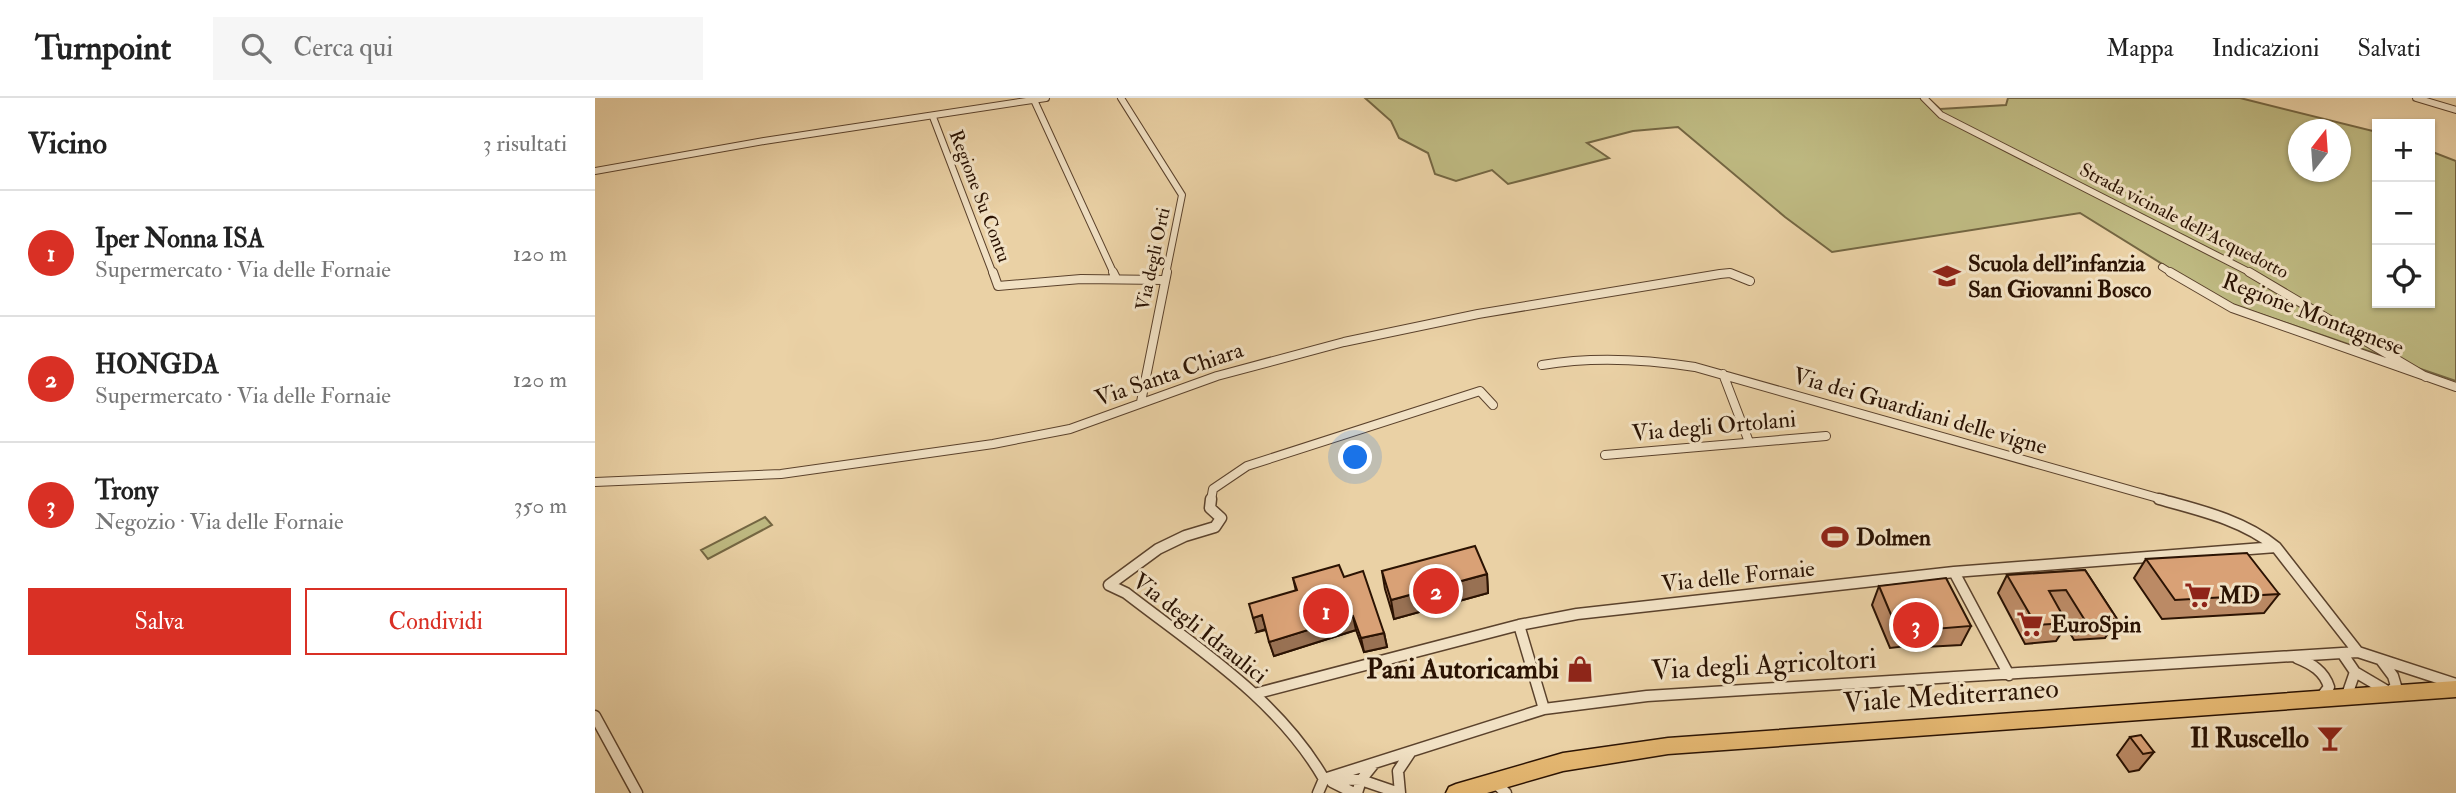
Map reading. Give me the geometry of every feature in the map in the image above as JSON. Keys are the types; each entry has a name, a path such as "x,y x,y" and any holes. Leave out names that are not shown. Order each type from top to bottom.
{"main road":[{"name":"Viale Mediterraneo","path":"1456,793 1499,787 1563,762 1668,746 2456,686"}],"street":[{"path":"595,171 764,141 1046,98"},
{"name":"Via degli Orti","path":"1121,98 1182,195 1140,402"},
{"name":"Strada vicinale dell'Acquedotto","path":"1924,98 1941,115 2267,281 2426,377"},
{"path":"2416,98 2456,110"},
{"path":"1034,100 1079,191 1116,278"},
{"name":"Regione Su Contu","path":"933,117 998,286"},
{"name":"Regione Montagnese","path":"2162,267 2232,308 2456,387"},
{"name":"Via Santa Chiara","path":"595,482 781,474 936,453 1070,429 1217,376 1286,357 1478,314 1720,274 1730,273 1751,281"},
{"path":"998,286 1037,281 1116,278 1163,280"},
{"name":"Via dei Guardiani delle vigne","path":"1542,365 1566,360 1624,359 1668,362 1723,374 2213,514 2261,535 2276,547"},
{"path":"1723,374 1749,443"},
{"name":"Via degli Idraulici","path":"1324,779 1316,762 1254,694 1126,593 1109,585 1138,560 1186,534 1215,527 1221,518 1210,508 1213,489 1247,466 1480,391 1493,405"},
{"name":"Via degli Ortolani","path":"1605,455 1826,436"},
{"path":"2276,547 2358,652"},
{"name":"Via delle Fornaie","path":"1254,694 1519,625 1703,598 1954,572 2276,547"},
{"path":"1954,572 2009,675"},
{"path":"1519,625 1545,709"},
{"name":"Via degli Agricoltori","path":"1324,779 1545,709 1647,696 2358,652 2456,686"},
{"path":"2342,653 2355,672 2389,692 2396,686 2393,676 2381,660"},
{"path":"2292,656 2311,663 2322,673 2329,688 2322,696"},
{"path":"2347,695 2355,672"},
{"path":"595,716 637,793"},
{"path":"1400,793 1395,778 1397,766 1411,752"},
{"path":"1324,779 1355,793 1374,763"},
{"path":"1324,779 1361,780 1400,793"},
{"path":"1318,793 1324,779"}],"shaded area":[{"path":"1365,98 1928,98 1940,109 2006,105 2008,98 2240,98 2325,119 2288,119 2288,182 2351,182 2351,126 2372,131 2372,308 2435,308 2435,153 2456,161 2456,381 2222,301 2080,213 1832,252 1785,217 1678,127 1633,131 1587,143 1609,158 1508,184 1492,170 1456,181 1435,174 1428,153 1399,138 1391,121"},
{"path":"765,517 772,525 708,559 701,550"}],"building":[{"path":"1475,546 1487,574 1391,600 1382,571"},
{"path":"2247,553 2279,594 2175,600 2146,559"},
{"path":"1339,565 1344,577 1363,571 1384,633 1361,638 1353,616 1269,642 1262,615 1253,618 1249,604 1297,590 1293,578"},
{"path":"2085,570 2117,619 2086,622 2066,590 2049,591 2067,623 2036,625 2007,575"},
{"path":"1946,578 1971,626 1897,629 1879,586"},
{"path":"2141,735 2154,752 2143,754 2130,737"}],"place":[{"name":"Scuola dell'infanzia San Giovanni Bosco","path":"1947,276"},
{"name":"Dolmen","path":"1835,537"},
{"name":"HONGDA","path":"1436,591"},
{"name":"MD","path":"2198,595"},
{"name":"Iper Nonna ISA","path":"1326,611"},
{"name":"EuroSpin","path":"2030,624"},
{"name":"Trony","path":"1916,625"},
{"name":"Pani Autoricambi","path":"1580,669"},
{"name":"Il Ruscello","path":"2330,738"}]}
